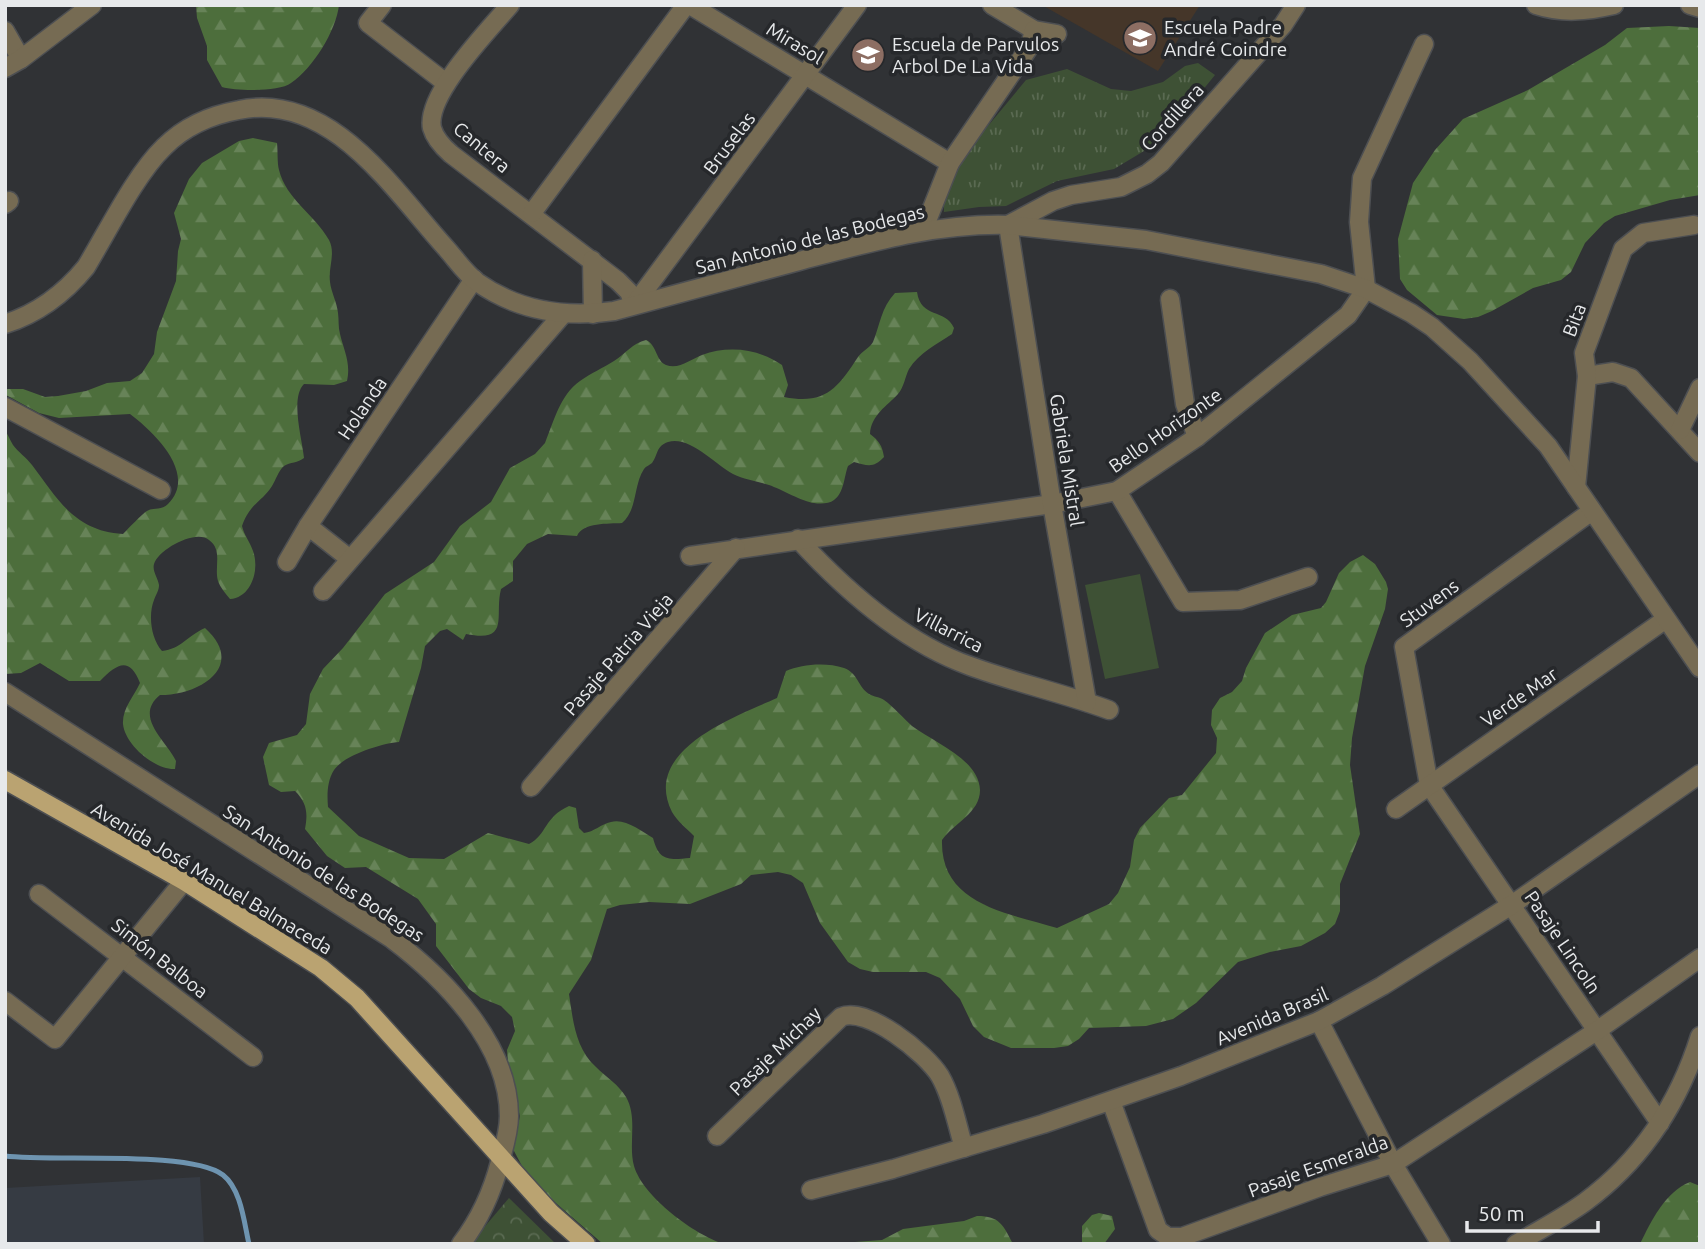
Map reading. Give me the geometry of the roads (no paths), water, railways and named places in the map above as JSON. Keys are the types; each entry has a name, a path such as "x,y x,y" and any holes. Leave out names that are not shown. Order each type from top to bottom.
{"main road":[{"name":"Avenida José Manuel Balmaceda","path":"5,780 184,881 321,968 345,987 551,1213 586,1244"}],"street":[{"path":"5,31 13,64 92,5"},
{"path":"382,5 368,23 446,83"},
{"name":"Cantera","path":"510,5 446,83 436,101 432,127 451,154 618,281 629,292 634,305"},
{"path":"532,214 688,5"},
{"name":"Mirasol","path":"688,5 950,163"},
{"name":"Bruselas","path":"634,305 857,5"},
{"path":"992,5 1034,30 1057,33"},
{"name":"Cordillera","path":"1008,225 1053,201 1071,195 1121,187 1147,174 1161,163 1191,130 1283,24 1296,5"},
{"path":"1536,5 1578,12 1615,5"},
{"path":"1690,5 1700,8"},
{"path":"923,231 950,163 1030,46 1034,30"},
{"path":"1366,289 1360,222 1362,177 1424,44"},
{"name":"San Antonio de las Bodegas","path":"5,324 36,312 77,279 143,173 164,146 207,118 248,108 265,107 299,113 316,119 336,132 373,166 474,279 522,305 563,314 593,314 634,305 874,241 923,231 985,224 1172,245 1321,274 1366,289 1411,313 1452,343 1548,446 1700,668"},
{"name":"Gabriela Mistral","path":"1008,225 1087,702"},
{"name":"Bita","path":"1576,487 1587,376 1584,353 1623,249 1643,233 1694,225"},
{"path":"592,260 593,314"},
{"name":"Holanda","path":"287,562 308,526 474,279"},
{"name":"Bello Horizonte","path":"690,556 1117,491 1197,437 1348,315 1366,289"},
{"path":"1170,299 1185,404 1197,437"},
{"path":"323,591 563,314"},
{"path":"1587,376 1613,372 1631,378 1700,453"},
{"path":"1681,430 1700,388"},
{"path":"5,407 161,490"},
{"path":"1117,491 1183,602 1240,600 1308,577"},
{"name":"Stuvens","path":"1429,785 1404,647 1592,511"},
{"path":"308,526 350,559"},
{"name":"Villarrica","path":"798,538 862,601 887,620 940,652 968,666 1109,710"},
{"name":"Pasaje Patria Vieja","path":"531,787 736,548"},
{"name":"Verde Mar","path":"1396,809 1666,619"},
{"name":"San Antonio de las Bodegas","path":"5,691 392,939 435,974 471,1016 500,1070 509,1114 506,1143 489,1197 481,1215 461,1244"},
{"name":"Avenida Brasil","path":"811,1190 964,1148 1111,1101 1319,1021 1382,986 1513,904 1700,775"},
{"name":"Pasaje Lincoln","path":"1429,785 1513,904 1660,1123"},
{"path":"5,1000 55,1039 184,881"},
{"name":"Simón Balboa","path":"39,894 253,1057"},
{"name":"Pasaje Esmeralda","path":"1111,1101 1158,1230 1168,1237 1182,1237 1393,1164 1598,1030 1700,958"},
{"name":"Pasaje Michay","path":"717,1136 841,1017 852,1015 879,1024 902,1039 934,1068 945,1087 964,1148"},
{"path":"1319,1021 1393,1164 1441,1244"},
{"path":"1516,1244 1584,1203 1626,1166 1660,1123 1681,1086 1700,1036"}],"waterway":[{"path":"5,1156 120,1158 182,1162 206,1167 223,1175 234,1189 249,1244"}],"place":[{"name":"Escuela Padre André Coindre","path":"1140,38"},
{"name":"Escuela de Parvulos Arbol De La Vida","path":"868,55"}]}
